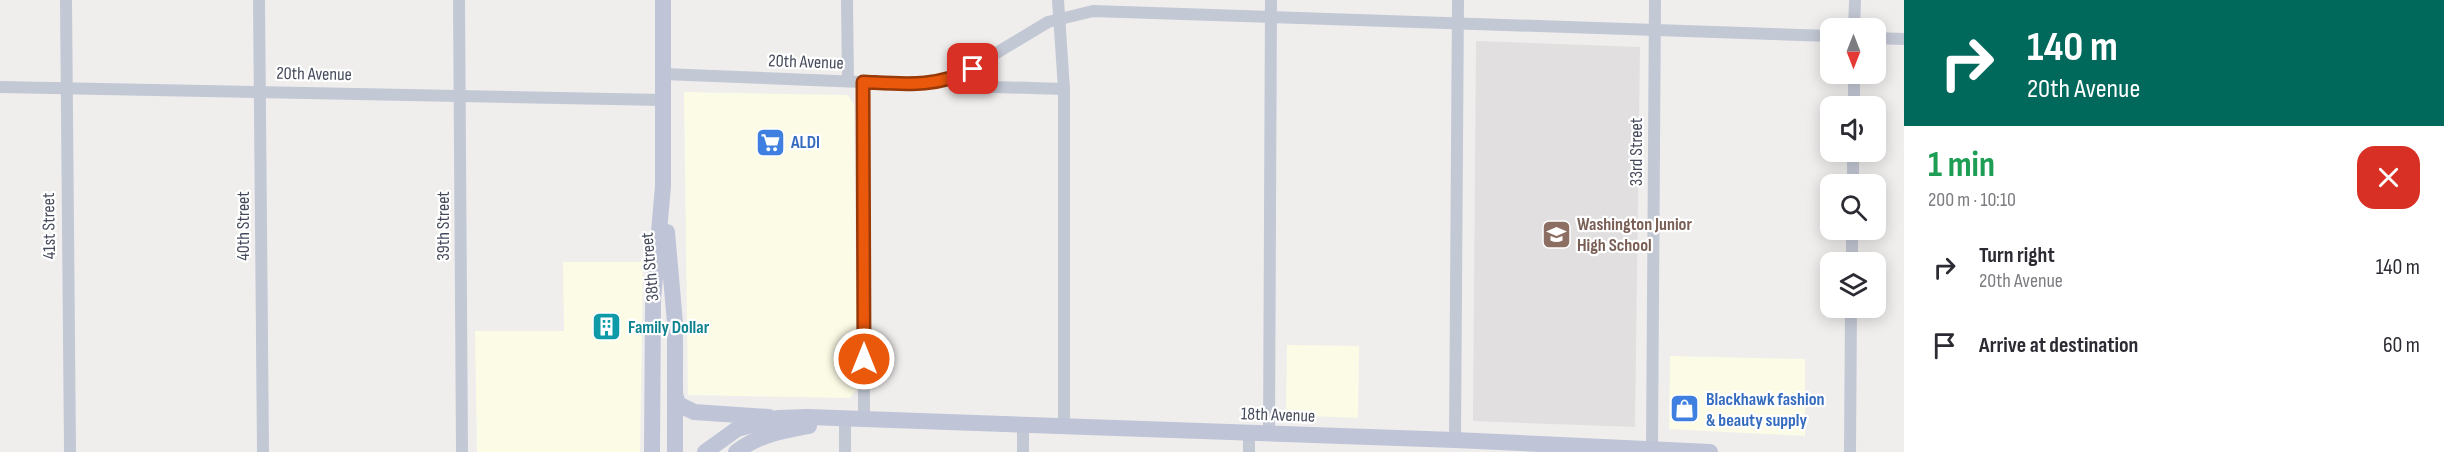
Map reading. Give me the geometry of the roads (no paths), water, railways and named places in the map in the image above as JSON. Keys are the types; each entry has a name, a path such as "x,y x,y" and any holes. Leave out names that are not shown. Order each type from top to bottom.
{"street":[{"name":"41st Street","path":"66,0 70,452"},
{"name":"40th Street","path":"259,0 263,452"},
{"name":"39th Street","path":"459,0 462,452"},
{"name":"38th Street","path":"652,452 653,301 663,186 663,0"},
{"path":"847,0 848,81"},
{"path":"1058,0 1064,88 1064,426"},
{"path":"1269,434 1272,0"},
{"path":"1444,444 1458,0"},
{"name":"33rd Street","path":"1652,449 1655,0"},
{"path":"1854,0 1854,18"},
{"name":"20th Avenue","path":"663,74 910,84 948,80 973,69 1033,30 1058,18 1093,11 1820,36"},
{"path":"1886,38 1904,39"},
{"path":"863,82 864,420"},
{"path":"962,86 1064,88"},
{"name":"20th Avenue","path":"0,87 663,100"},
{"name":"38th Street","path":"663,186 675,323 675,452"},
{"path":"1850,452 1851,318"},
{"path":"675,393 678,404 694,412 740,413 778,418"},
{"name":"18th Avenue","path":"705,452 737,429 778,418 808,417 1250,433 1564,449 1652,449 1710,452"},
{"path":"845,452 846,419"},
{"name":"18th Avenue","path":"736,452 748,443 766,435 846,419"},
{"path":"1023,424 1023,452"},
{"path":"1249,452 1250,433"}],"place":[{"name":"ALDI","path":"770,142"},
{"name":"Washington Junior High School","path":"1556,234"},
{"name":"Family Dollar","path":"607,327"},
{"name":"Blackhawk fashion & beauty supply","path":"1685,409"}]}
